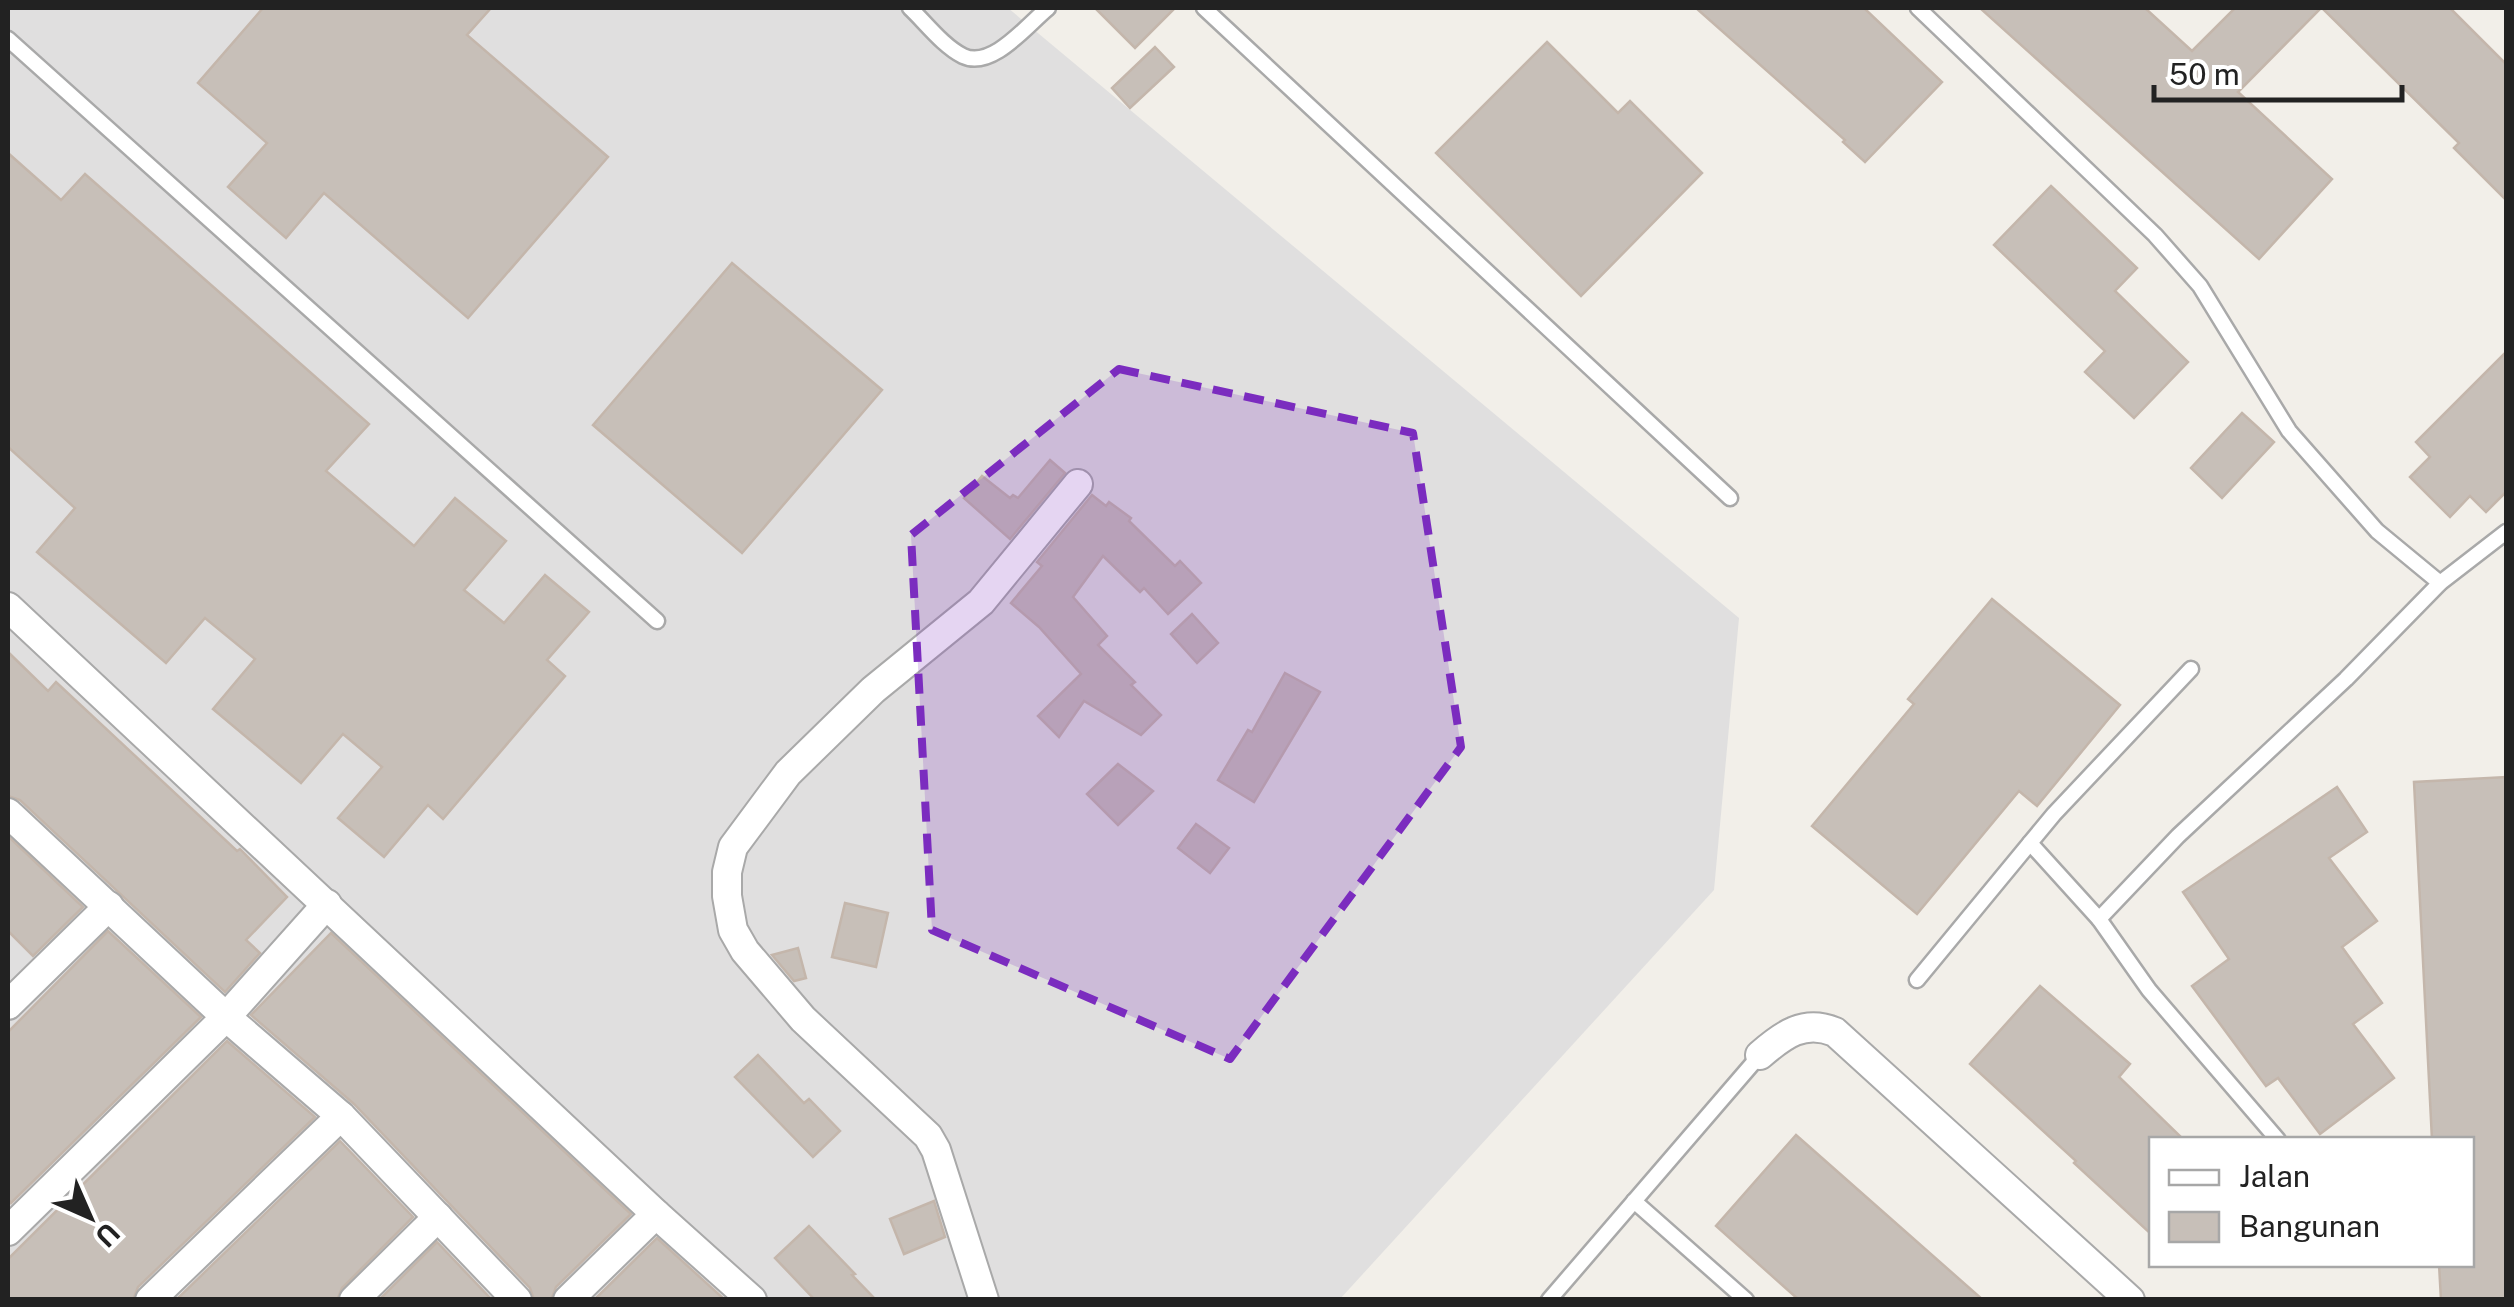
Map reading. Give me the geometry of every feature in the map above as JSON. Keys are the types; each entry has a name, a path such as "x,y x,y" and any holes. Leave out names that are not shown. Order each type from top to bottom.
{"street":[{"path":"984,1300 936,1150 928,1136 803,1019 745,951 734,930 726,896 727,872 739,838 788,773 873,690 981,602 1078,484"},
{"path":"8,607 752,1300"},
{"path":"8,813 226,1017 341,1116 516,1300"},
{"path":"8,1231 226,1017 326,904"},
{"path":"8,1005 109,906"},
{"path":"1760,1055 1786,1033 1805,1027 1822,1026 1835,1032 2130,1300"},
{"path":"150,1300 341,1116"},
{"path":"568,1300 656,1214"},
{"path":"354,1300 438,1217"}],"lane":[{"path":"910,8 962,56 976,59 990,56 1048,8"},
{"path":"1204,8 1730,498"},
{"path":"1918,8 2155,236 2200,286 2289,432 2376,530 2440,583"},
{"path":"8,38 657,621"},
{"path":"2098,919 2178,836 2346,679 2440,583 2506,532"},
{"path":"1917,980 2054,814 2192,669"},
{"path":"2030,844 2098,919 2149,990 2275,1137"},
{"path":"1549,1300 1760,1055"},
{"path":"1634,1201 1746,1300"}],"highlighted area":[{"path":"1119,369 1413,433 1461,747 1230,1059 932,930 911,535"}],"shaded area":[{"path":"8,8 1008,8 1739,618 1714,890 1340,1299 8,1300"}],"building":[{"path":"263,8 491,8 467,35 608,157 468,318 324,193 286,238 228,187 267,143 198,83"},
{"path":"1095,8 1175,8 1135,48"},
{"path":"1696,8 1864,8 1942,82 1865,162"},
{"path":"1980,8 2145,8 2192,51 2235,8 2321,8 2238,92 2332,179 2259,259"},
{"path":"2322,8 2450,8 2506,64 2506,200 2454,148 2459,143"},
{"path":"1547,42 1618,113 1630,101 1702,173 1581,296 1436,153"},
{"path":"1155,47 1174,67 1130,108 1112,88"},
{"path":"8,153 61,200 85,174 369,424 326,471 414,546 455,498 506,541 464,590 504,623 545,575 589,612 547,660 565,676 443,819 428,805 384,857 338,818 382,767 343,734 301,783 213,709 255,659 205,618 166,663 37,552 75,508 8,447"},
{"path":"2051,186 2137,268 2115,291 2188,362 2134,418 2085,372 2105,351 1994,245"},
{"path":"732,263 882,390 742,553 593,425"},
{"path":"2506,352 2506,492 2486,512 2470,496 2450,517 2410,477 2430,457 2416,442"},
{"path":"2242,413 2274,442 2222,498 2191,468"},
{"path":"1050,460 1065,473 1010,539 964,498 982,476 1010,498 1018,498"},
{"path":"1092,495 1131,518 1129,521 1175,566 1180,561 1201,583 1168,614 1144,588 1140,592 1103,556 1073,597 1107,636 1098,645 1161,715 1141,735 1084,701 1059,737 1038,716 1081,674 1039,627 1011,603 1042,566 1037,562"},
{"path":"1992,599 2120,705 2037,806 2019,791 1917,914 1812,826 1914,704 1908,699"},
{"path":"1192,614 1218,643 1197,663 1171,634"},
{"path":"8,652 48,691 56,682 237,851 240,849 287,897 246,940 260,953 225,992 20,800 8,796"},
{"path":"1285,673 1320,692 1254,802 1218,780 1248,730 1252,732"},
{"path":"1118,764 1153,791 1118,825 1087,794"},
{"path":"2506,777 2506,1300 2441,1300 2439,1267 2474,1267 2474,1137 2432,1137 2414,782"},
{"path":"2337,787 2367,832 2329,858 2377,921 2342,947 2382,1003 2353,1024 2394,1078 2320,1134 2278,1078 2266,1086 2192,986 2229,959 2183,892"},
{"path":"1196,824 1229,848 1210,873 1178,848"},
{"path":"8,836 83,907 33,956 8,931"},
{"path":"845,903 888,913 876,967 832,957"},
{"path":"108,931 201,1017 11,1203 8,1032"},
{"path":"331,933 631,1214 556,1287 551,1300 534,1300 530,1288 354,1104 251,1015"},
{"path":"798,948 806,978 794,981 772,955"},
{"path":"2040,986 2130,1064 2119,1077 2181,1137 2149,1137 2149,1232 2076,1161 1970,1064"},
{"path":"227,1041 315,1117 138,1287 133,1300 8,1300 8,1259"},
{"path":"758,1055 804,1103 809,1099 840,1131 813,1157 735,1077"},
{"path":"1796,1135 1983,1300 1799,1300 1716,1226"},
{"path":"340,1141 413,1217 342,1288 337,1300 176,1300"},
{"path":"934,1201 945,1237 904,1254 890,1219"},
{"path":"809,1226 876,1300 815,1300 775,1258"},
{"path":"657,1238 725,1300 594,1300"},
{"path":"437,1242 492,1300 379,1300"}]}
